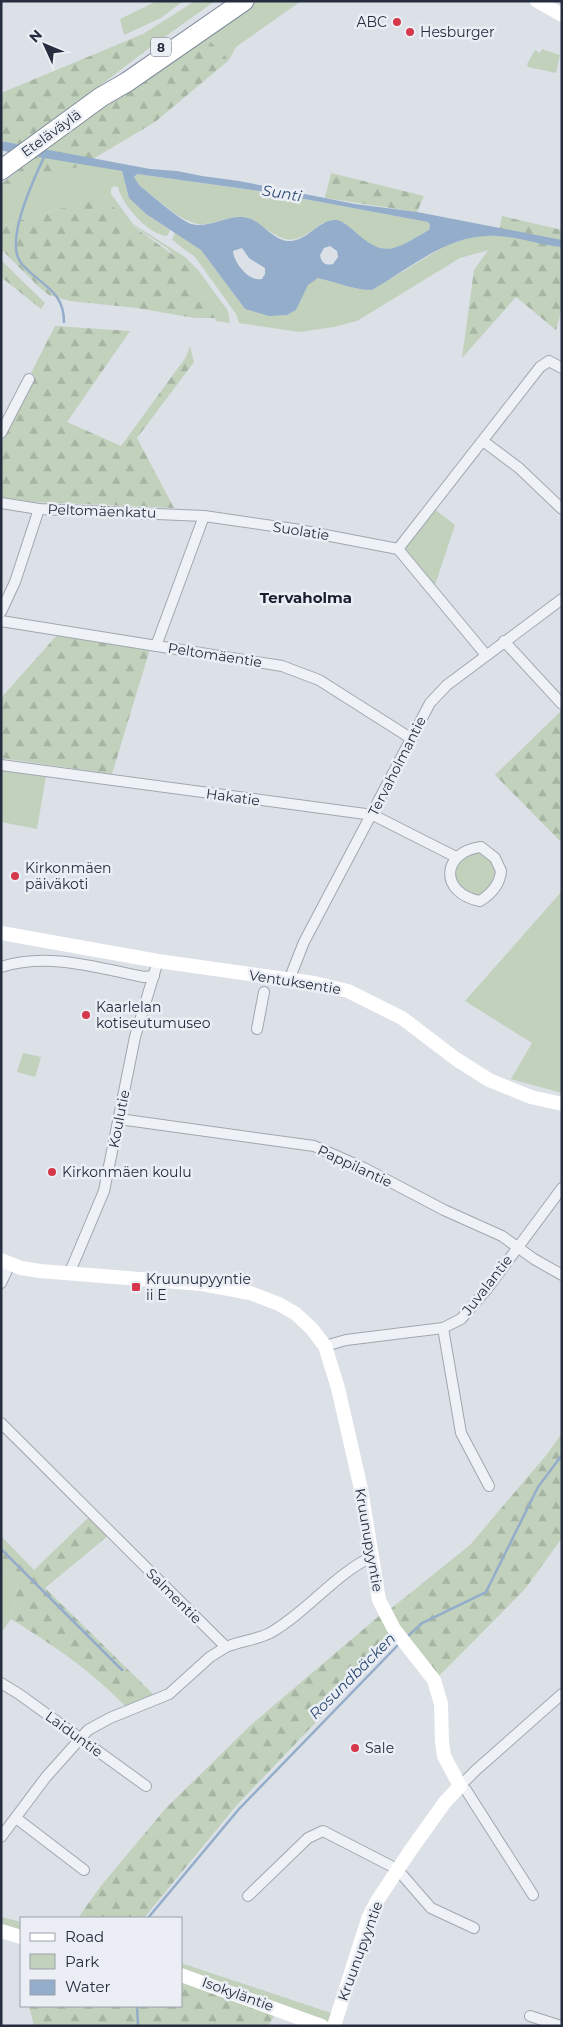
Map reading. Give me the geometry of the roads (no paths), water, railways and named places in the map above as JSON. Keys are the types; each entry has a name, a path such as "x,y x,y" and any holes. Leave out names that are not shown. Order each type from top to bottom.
{"highway":[{"name":"Eteläväylä","path":"101,97 136,66 226,1"},
{"name":"Eteläväylä","path":"5,167 101,97 244,1"}],"street":[{"path":"537,1 562,15"},
{"path":"486,655 423,576 398,549 540,367 549,361 562,368"},
{"path":"1,433 29,379"},
{"path":"483,441 519,468 562,509"},
{"name":"Peltomäenkatu","path":"1,503 39,509 204,516"},
{"path":"1,612 15,582 39,509"},
{"path":"156,646 204,516"},
{"name":"Suolatie","path":"204,516 294,529 398,549"},
{"name":"Tervaholmantie","path":"289,980 304,942 435,696 504,641 562,599"},
{"name":"Peltomäentie","path":"1,621 282,666 320,680 412,739"},
{"path":"504,641 562,704"},
{"name":"Hakatie","path":"1,765 373,814 456,857"},
{"path":"481,847 495,858 499,864 500,876 488,896 480,901 455,890 450,882 450,875 456,857 466,851 481,847"},
{"name":"Ventuksentie","path":"1,933 158,961 335,987 357,995 402,1018 462,1063 489,1080 532,1097 562,1104"},
{"path":"1,967 23,961 55,960 144,977 154,976"},
{"name":"Koulutie","path":"69,1274 104,1192 135,1037 158,961"},
{"path":"257,1029 264,992"},
{"name":"Pappilantie","path":"119,1118 314,1146 364,1168 444,1210 502,1236 562,1275"},
{"name":"Juvalantie","path":"324,1346 346,1340 443,1328 453,1324 468,1312 562,1188"},
{"path":"1,1283 6,1262"},
{"name":"Kruunupyyntie","path":"6,1262 40,1271 202,1284 250,1293 280,1304 296,1314 312,1329 324,1346 338,1388 361,1489 379,1600 398,1634 434,1680 441,1704 444,1756 460,1786 445,1802 384,1888 368,1919 334,2026"},
{"path":"443,1328 461,1433 488,1486"},
{"name":"Salmentie","path":"1,1423 226,1647"},
{"path":"1,1837 79,1737 110,1718 168,1694 210,1657 226,1647 268,1633 285,1622 356,1564 371,1557"},
{"name":"Laiduntie","path":"1,1683 146,1786"},
{"path":"533,1895 466,1790 460,1786 562,1694"},
{"path":"16,1818 84,1870"},
{"path":"248,1896 308,1838 323,1831 397,1869 431,1908 474,1928"},
{"path":"1,1931 20,1937"},
{"name":"Isokyläntie","path":"182,1975 322,2026"},
{"path":"530,2016 560,2026"}],"water":[{"name":"Sunti","path":"1,141 150,169 177,171 239,181 355,204 417,212 562,240 562,247 497,236 463,240 432,253 372,290 351,287 318,278 308,285 296,310 287,315 269,316 245,309 201,250 146,214 129,198 122,171 1,150","holes":["137,174 267,192 428,222 430,225 429,230 398,247 389,249 373,245 344,223 336,220 324,223 297,240 285,241 251,219 244,217 229,218 199,225 186,222 139,185 134,177","330,246 337,251 338,257 333,264 326,264 321,260 320,255 324,248","242,248 249,258 265,268 265,274 262,279 252,278 247,275 236,261 233,251"]}],"waterway":[{"path":"44,157 22,210 16,240 17,253 21,263 49,288 60,302 64,322"},
{"name":"Rosundbäcken","path":"406,1638 422,1623 486,1592 538,1487 562,1455"},
{"path":"1,1549 122,1670"},
{"name":"Rosundbäcken","path":"149,1917 239,1809 400,1643"},
{"name":"Rosundbäcken","path":"137,2007 138,2026"}],"place":[{"name":"ABC","path":"397,22"},
{"name":"Hesburger","path":"410,32"},
{"name":"Kirkonmäen päiväkoti","path":"15,876"},
{"name":"Kaarlelan kotiseutumuseo","path":"86,1015"},
{"name":"Kirkonmäen koulu","path":"52,1172"},
{"name":"Kruunupyyntie ii E","path":"136,1287"},
{"name":"Sale","path":"355,1748"}],"district":[{"name":"Tervaholma","path":"306,597"}]}
